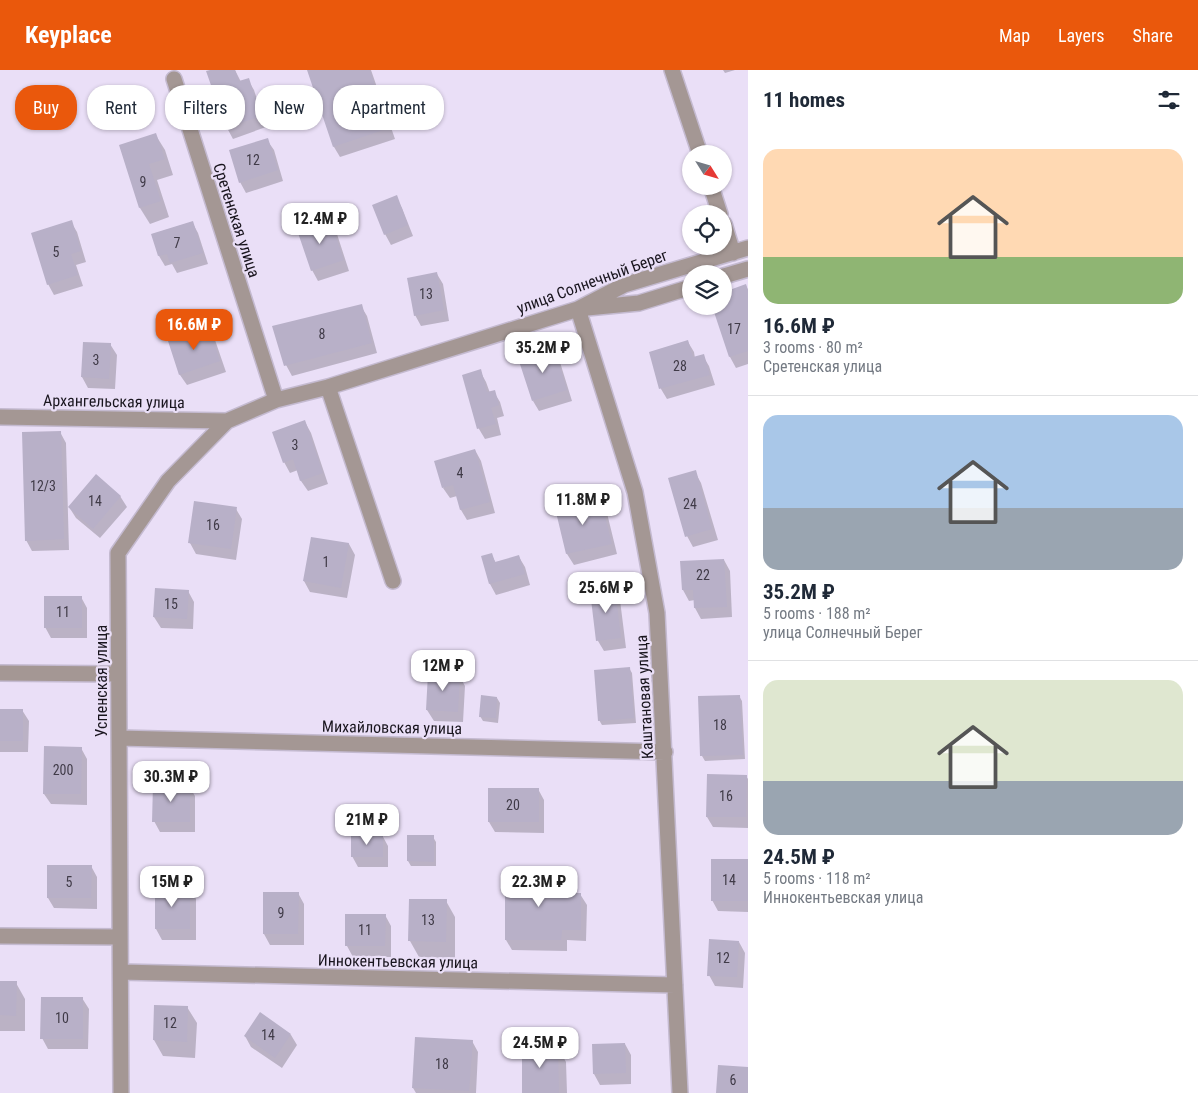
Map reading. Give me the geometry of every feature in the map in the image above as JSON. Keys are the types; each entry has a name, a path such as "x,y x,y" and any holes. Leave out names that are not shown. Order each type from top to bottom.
{"street":[{"path":"672,70 697,145"},
{"name":"Сретенская улица","path":"174,79 276,400"},
{"path":"732,236 741,250"},
{"name":"улица Солнечный Берег","path":"276,400 328,387 578,309 624,285 741,250"},
{"path":"732,274 748,269"},
{"path":"578,309 639,303 682,290"},
{"name":"Каштановая улица","path":"578,309 635,492 657,613 680,1093"},
{"path":"328,387 393,580"},
{"name":"Успенская улица","path":"121,1093 118,553 168,481 227,421 276,400"},
{"name":"Архангельская улица","path":"0,416 227,421"},
{"path":"0,673 118,674"},
{"name":"Михайловская улица","path":"119,738 664,752"},
{"path":"0,936 120,937"},
{"name":"Иннокентьевская улица","path":"121,972 674,985"}],"building":[{"path":"235,70 239,81 249,78 255,97 255,118 245,121 245,85 211,85 206,71"},
{"path":"307,70 370,70 375,85 333,85 333,130 383,130 333,147 323,117 323,85 312,85"},
{"path":"156,133 165,159 149,164 161,201 139,208 119,145"},
{"path":"268,138 278,170 239,183 229,150"},
{"path":"397,195 408,225 384,235 372,205"},
{"path":"330,219 344,260 311,271 297,230"},
{"path":"72,220 81,251 71,254 78,275 47,285 31,233"},
{"path":"193,221 203,253 170,263 167,254 158,256 151,234"},
{"path":"437,272 444,310 414,316 407,278"},
{"path":"746,284 748,290 748,351 729,357 715,315 732,315 732,289"},
{"path":"362,304 372,343 284,366 272,326"},
{"path":"209,328 220,361 179,375 168,341"},
{"path":"688,340 693,357 704,354 710,375 659,389 649,352"},
{"path":"83,342 111,343 109,379 81,377"},
{"path":"554,347 567,390 532,401 518,358"},
{"path":"481,369 487,392 495,390 499,405 491,408 496,424 477,429 462,375"},
{"path":"305,420 323,473 300,481 293,459 283,463 272,432"},
{"path":"61,431 64,539 25,541 22,432"},
{"path":"475,449 490,502 460,510 453,485 442,488 434,461"},
{"path":"696,470 712,529 685,537 668,478"},
{"path":"96,474 121,496 93,529 68,507"},
{"path":"600,497 612,544 566,554 555,508"},
{"path":"194,501 237,507 231,549 188,543"},
{"path":"311,537 349,543 341,588 303,581"},
{"path":"492,553 495,562 519,555 525,574 489,584 481,556"},
{"path":"724,559 727,607 694,608 693,590 682,590 680,561"},
{"path":"155,588 189,590 187,619 153,617"},
{"path":"615,588 621,638 596,641 590,591"},
{"path":"44,596 82,596 82,628 44,628"},
{"path":"630,667 634,718 598,721 594,670"},
{"path":"428,673 460,674 458,712 426,710"},
{"path":"481,695 497,697 496,718 479,717"},
{"path":"740,695 743,755 700,756 698,696"},
{"path":"0,709 23,709 23,741 0,741"},
{"path":"44,746 82,747 81,794 43,794"},
{"path":"707,774 747,775 746,817 706,817"},
{"path":"153,784 190,784 190,822 152,822"},
{"path":"488,788 539,788 539,822 488,822"},
{"path":"351,834 383,834 383,857 351,857"},
{"path":"407,835 434,835 434,862 407,861"},
{"path":"711,859 748,859 748,901 711,901"},
{"path":"47,865 92,865 91,898 47,898"},
{"path":"505,874 562,874 562,893 581,893 581,930 562,930 561,940 505,940"},
{"path":"155,887 190,887 190,929 155,929"},
{"path":"263,892 299,892 298,934 263,934"},
{"path":"409,899 447,899 446,942 408,941"},
{"path":"345,914 386,914 385,946 345,946"},
{"path":"709,939 739,941 737,977 707,976"},
{"path":"0,981 17,981 16,1016 0,1015"},
{"path":"41,997 83,997 83,1039 40,1039"},
{"path":"154,1005 188,1006 187,1042 153,1040"},
{"path":"260,1012 291,1034 275,1058 244,1036"},
{"path":"415,1037 473,1040 469,1091 412,1088"},
{"path":"625,1043 626,1073 593,1074 592,1044"},
{"path":"558,1045 559,1093 522,1093 522,1046"},
{"path":"718,1065 748,1067 748,1093 716,1093"}]}
